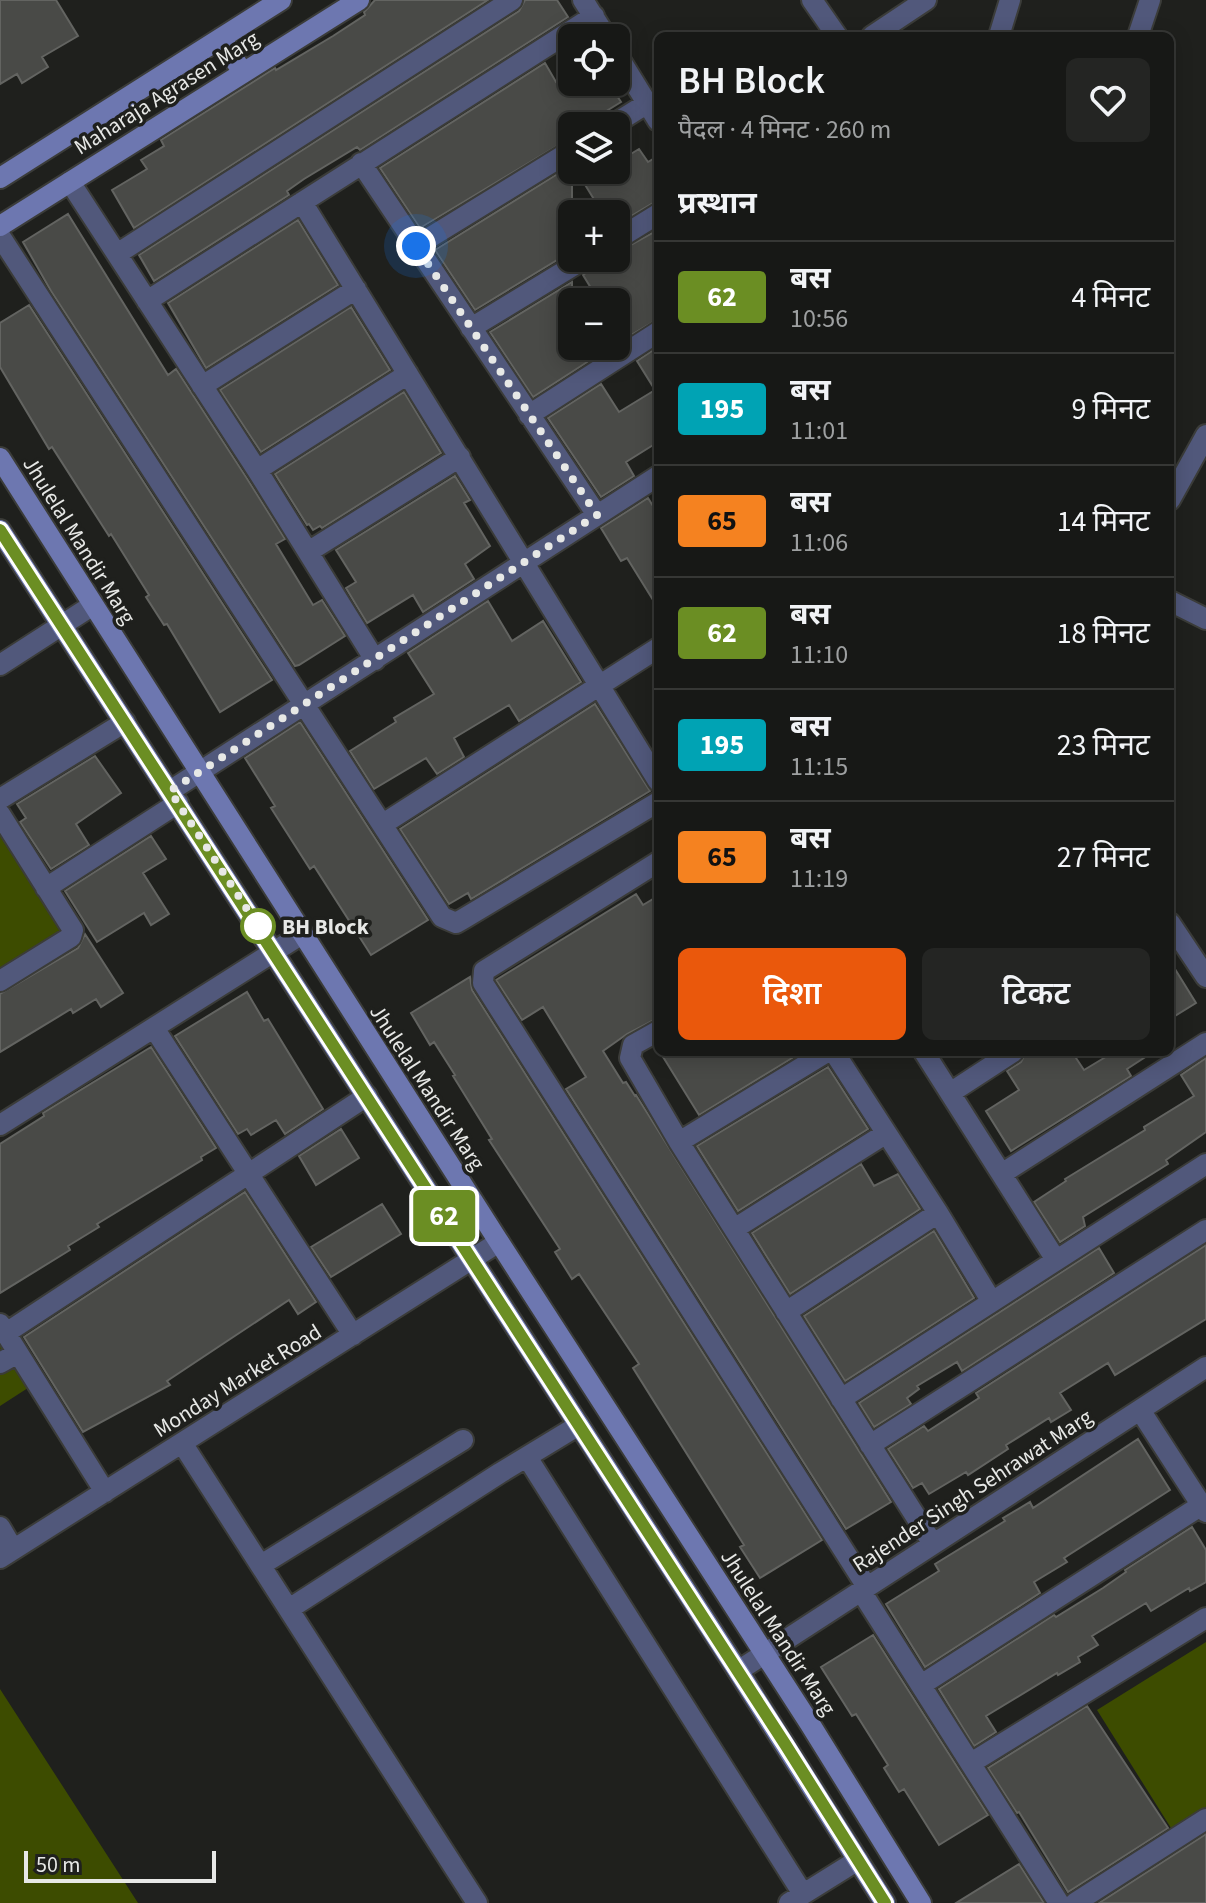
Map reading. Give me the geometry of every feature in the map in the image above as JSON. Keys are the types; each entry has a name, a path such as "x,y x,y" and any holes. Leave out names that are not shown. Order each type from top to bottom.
{"street":[{"name":"Maharaja Agrasen Marg","path":"0,178 281,0"},
{"name":"Maharaja Agrasen Marg","path":"0,226 359,0"},
{"path":"117,254 512,0"},
{"path":"812,0 834,32"},
{"path":"878,32 926,0"},
{"path":"1000,32 1010,0"},
{"path":"1139,32 1150,0"},
{"path":"147,301 361,163 589,8"},
{"path":"221,38 243,73"},
{"path":"630,76 652,113 630,120"},
{"path":"416,246 558,159"},
{"path":"361,163 597,515"},
{"path":"70,182 257,470 375,660"},
{"path":"302,202 654,774"},
{"path":"630,231 654,216"},
{"path":"0,236 442,917 456,923 654,804"},
{"path":"471,328 563,272"},
{"path":"202,386 356,289"},
{"path":"529,415 654,335"},
{"path":"257,470 408,374"},
{"path":"1174,493 1206,435"},
{"path":"308,552 460,457"},
{"name":"Jhulelal Mandir Marg","path":"0,458 921,1903"},
{"path":"46,888 174,797 199,773 654,479"},
{"path":"0,530 885,1903"},
{"path":"1174,603 1206,619"},
{"path":"0,665 93,605"},
{"path":"383,824 654,650"},
{"path":"0,799 125,722"},
{"path":"0,814 72,927 73,934 0,981"},
{"path":"654,865 484,971 483,983 1059,1903"},
{"path":"0,1125 302,934"},
{"path":"1176,944 1206,977"},
{"path":"154,1028 353,1335"},
{"path":"654,1033 633,1045 630,1058 679,1142 933,1544"},
{"path":"1003,1173 1206,1043"},
{"path":"679,1142 820,1056"},
{"path":"836,1056 992,1302"},
{"path":"927,1056 1056,1260"},
{"path":"950,1093 1007,1056"},
{"path":"105,1492 3,1329 367,1096"},
{"path":"734,1229 885,1134"},
{"path":"841,1399 1206,1164"},
{"path":"786,1312 938,1213"},
{"path":"870,1445 1206,1230"},
{"name":"Monday Market Road","path":"7,1554 499,1242"},
{"path":"0,1363 18,1353"},
{"name":"Rajender Singh Sehrawat Marg","path":"738,1671 1206,1367"},
{"path":"921,1685 1204,1509 1140,1410"},
{"path":"289,1609 579,1425"},
{"path":"261,1565 463,1440"},
{"path":"182,1443 477,1903"},
{"path":"527,1457 796,1899 858,1860"},
{"path":"0,1527 7,1554"},
{"path":"971,1763 1206,1618"},
{"path":"1075,1903 1206,1819"}],"green space":[{"path":"0,829 64,930 0,969"},
{"path":"0,1339 31,1386 0,1406"},
{"path":"1206,1642 1206,1807 1171,1828 1097,1710"},
{"path":"0,1689 138,1903 0,1903"}],"building":[{"path":"0,0 56,0 78,36 42,57 48,67 22,83 17,74 0,84"},
{"path":"375,0 488,0 134,228 112,190 147,169 141,160 164,146 161,140 275,68 333,36 365,15 364,12"},
{"path":"525,0 557,0 568,17 360,150 357,147 304,179 287,191 289,195 154,281 139,255 519,11"},
{"path":"545,63 558,81 558,96 617,96 621,102 605,112 558,112 558,145 420,228 380,168"},
{"path":"639,149 648,162 654,158 654,202 630,217 630,200 594,200 585,184 630,184 630,154"},
{"path":"558,174 558,184 572,184 572,200 558,200 558,260 475,310 435,250"},
{"path":"68,214 168,375 176,369 285,539 276,544 313,605 322,600 345,636 299,665 295,666 51,291 23,242"},
{"path":"298,220 338,285 206,368 168,303"},
{"path":"654,232 654,321 630,336 630,288 591,288 583,275 587,272 630,272 630,245"},
{"path":"558,291 558,360 590,360 533,397 490,332"},
{"path":"29,305 272,680 220,712 167,624 164,625 146,597 149,595 111,534 109,536 52,447 49,449 0,367 0,323"},
{"path":"351,307 390,370 261,452 220,390"},
{"path":"654,350 654,388 637,361"},
{"path":"601,384 619,412 654,391 654,444 626,462 634,476 601,497 548,418"},
{"path":"404,392 441,453 322,528 313,530 275,474"},
{"path":"455,476 470,500 464,503 490,546 465,564 474,579 423,612 413,595 367,623 346,588 356,582 336,550"},
{"path":"648,498 654,508 654,602 627,558 621,561 601,528"},
{"path":"488,601 512,641 543,621 581,682 519,721 509,705 454,738 464,757 437,774 426,758 374,789 350,751 396,722 394,718 434,694 408,653"},
{"path":"595,704 650,791 471,899 468,893 449,904 400,829"},
{"path":"300,722 428,920 371,955 314,866 310,869 271,808 275,806 245,758"},
{"path":"95,756 121,793 76,824 89,845 51,869 20,822 26,818 17,804"},
{"path":"151,836 166,859 143,873 169,914 151,925 144,913 97,942 65,891"},
{"path":"636,894 643,905 654,898 654,1020 603,1051 623,1083 626,1082 636,1095 891,1502 846,1529 566,1089 586,1077 543,1007 522,1020 496,980"},
{"path":"85,934 123,993 101,1007 96,999 73,1013 71,1009 0,1052 0,994 78,948"},
{"path":"1174,967 1196,1003 1174,1017"},
{"path":"470,977 472,990 822,1540 760,1578 740,1547 744,1545 633,1368 639,1364 579,1274 572,1279 555,1252 560,1249 489,1140 492,1139 455,1075 434,1042 430,1045 411,1013"},
{"path":"247,992 264,1021 268,1019 323,1109 285,1134 276,1120 251,1135 247,1129 238,1134 175,1036"},
{"path":"151,1047 216,1148 201,1157 202,1160 97,1224 99,1227 68,1246 70,1250 0,1293 0,1144 44,1116 43,1113"},
{"path":"662,1056 795,1056 699,1115"},
{"path":"1024,1056 1075,1056 1084,1070 1107,1056 1147,1056 1127,1069 1131,1076 1011,1151 986,1111 1019,1090 1007,1071 1021,1062"},
{"path":"1206,1058 1206,1132 1166,1160 1168,1164 1083,1217 1085,1226 1060,1242 1034,1202 1194,1096 1181,1075"},
{"path":"828,1067 868,1129 738,1211 697,1146"},
{"path":"341,1129 359,1158 316,1185 299,1156"},
{"path":"861,1164 874,1186 898,1174 920,1209 790,1294 752,1233"},
{"path":"245,1192 316,1302 298,1314 289,1300 167,1381 170,1385 83,1432 24,1337"},
{"path":"382,1204 401,1234 331,1277 311,1247"},
{"path":"934,1231 974,1298 845,1381 804,1316"},
{"path":"1206,1245 1206,1319 1115,1375 1108,1363 1060,1393 1071,1410 1051,1422 1049,1418 1006,1445 1008,1449 968,1475 966,1472 929,1494 922,1483 913,1488 888,1449 924,1426 928,1431 979,1398 976,1393"},
{"path":"1099,1248 1114,1273 962,1371 957,1362 917,1386 919,1389 907,1398 911,1404 874,1427 859,1403"},
{"path":"1138,1439 1170,1490 1064,1558 1067,1562 1034,1582 1040,1593 925,1667 886,1604 939,1571 935,1564 1005,1521 1003,1518 1030,1502 1033,1508"},
{"path":"1192,1527 1206,1550 1206,1582 1190,1591 1189,1588 1151,1611 1146,1603 1092,1636 1098,1645 1078,1657 1080,1662 986,1716 996,1732 974,1746 939,1689 1054,1615 1056,1617 1103,1588 1125,1570"},
{"path":"873,1635 988,1815 939,1845 904,1789 899,1792 884,1768 888,1765 821,1667"},
{"path":"1087,1706 1168,1828 1068,1892 988,1768"},
{"path":"1206,1834 1206,1903 1099,1903"},
{"path":"1019,1864 1044,1903 956,1903"}],"bus line":[{"name":"62","path":"0,530 885,1903"}],"place":[{"name":"BH Block","path":"258,926"}],"route":[{"path":"258,926 260,929 170,791 597,515 416,246"}]}
